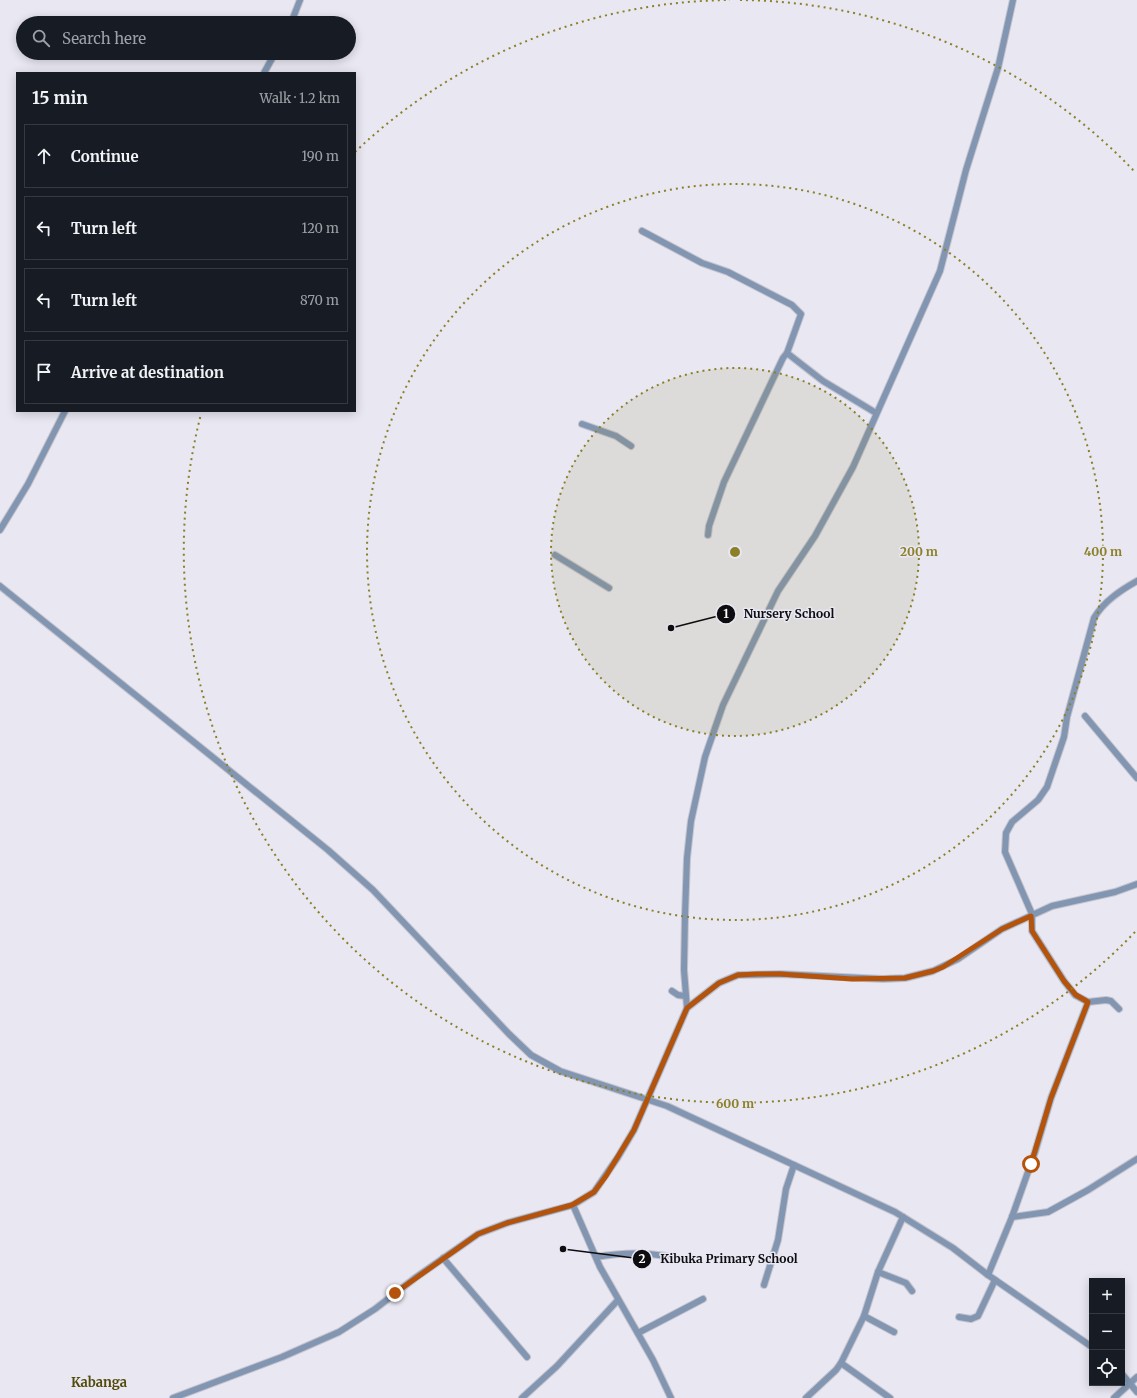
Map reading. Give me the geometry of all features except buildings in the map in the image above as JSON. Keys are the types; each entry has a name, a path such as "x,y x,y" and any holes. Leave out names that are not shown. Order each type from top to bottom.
{"street":[{"path":"294,16 300,0"},
{"path":"687,1008 685,996 686,894 691,821 706,757 721,711 778,592 816,536 853,467 940,271 966,170 998,68 1013,0"},
{"path":"265,72 271,60"},
{"path":"642,231 702,263 728,272 792,305 801,314 787,353 782,358 724,482 709,526 708,535"},
{"path":"787,353 823,381 876,413"},
{"path":"0,530 28,484 64,412"},
{"path":"582,424 616,436 631,446"},
{"path":"555,555 609,588"},
{"path":"1119,1009 1111,1001 1106,1000 1088,1002 1076,995 1064,981 1032,931 1032,914 1005,852 1006,833 1012,822 1038,800 1047,786 1064,737 1067,717 1094,618 1119,591 1137,581"},
{"path":"0,586 328,850 373,890 509,1034 531,1055 560,1071 674,1109 903,1217 953,1248 995,1280 1089,1345"},
{"path":"1085,716 1137,778"},
{"path":"173,1398 276,1359 340,1332 375,1309 443,1258 478,1234 507,1223 572,1205 594,1192 606,1176 634,1130 687,1008 719,983 738,975 780,974 883,980 905,978 933,971 958,959 1002,929 1052,906 1115,892 1137,884"},
{"path":"672,991 678,995 685,996"},
{"path":"988,1275 1012,1217 1035,1152 1051,1098 1088,1002"},
{"path":"1012,1217 1048,1212 1088,1190 1137,1159"},
{"path":"764,1285 778,1240 786,1189 794,1165"},
{"path":"572,1205 618,1300 638,1333 671,1398"},
{"path":"806,1398 836,1370 840,1363 864,1316 878,1272 903,1217"},
{"path":"596,1257 634,1253 648,1253 666,1256"},
{"path":"443,1258 527,1357"},
{"path":"878,1272 906,1283 912,1291"},
{"path":"959,1317 970,1319 978,1316 995,1280"},
{"path":"638,1333 703,1299"},
{"path":"522,1398 556,1366 618,1300"},
{"path":"864,1316 894,1332"},
{"path":"840,1363 890,1398"},
{"path":"1114,1398 1137,1376"},
{"path":"1125,1377 1137,1392"}],"place":[{"name":"Nursery School","path":"671,628"},
{"name":"Kibuka Primary School","path":"563,1249"}],"district":[{"name":"Kabanga","path":"99,1382"}],"route":[{"path":"395,1293 478,1234 507,1223 572,1205 594,1192 606,1176 634,1130 687,1008 719,983 738,975 757,974 883,980 905,978 943,967 958,959 1002,929 1031,916 1032,931 1064,981 1076,995 1088,1002 1072,1040 1051,1098 1031,1164"}]}
